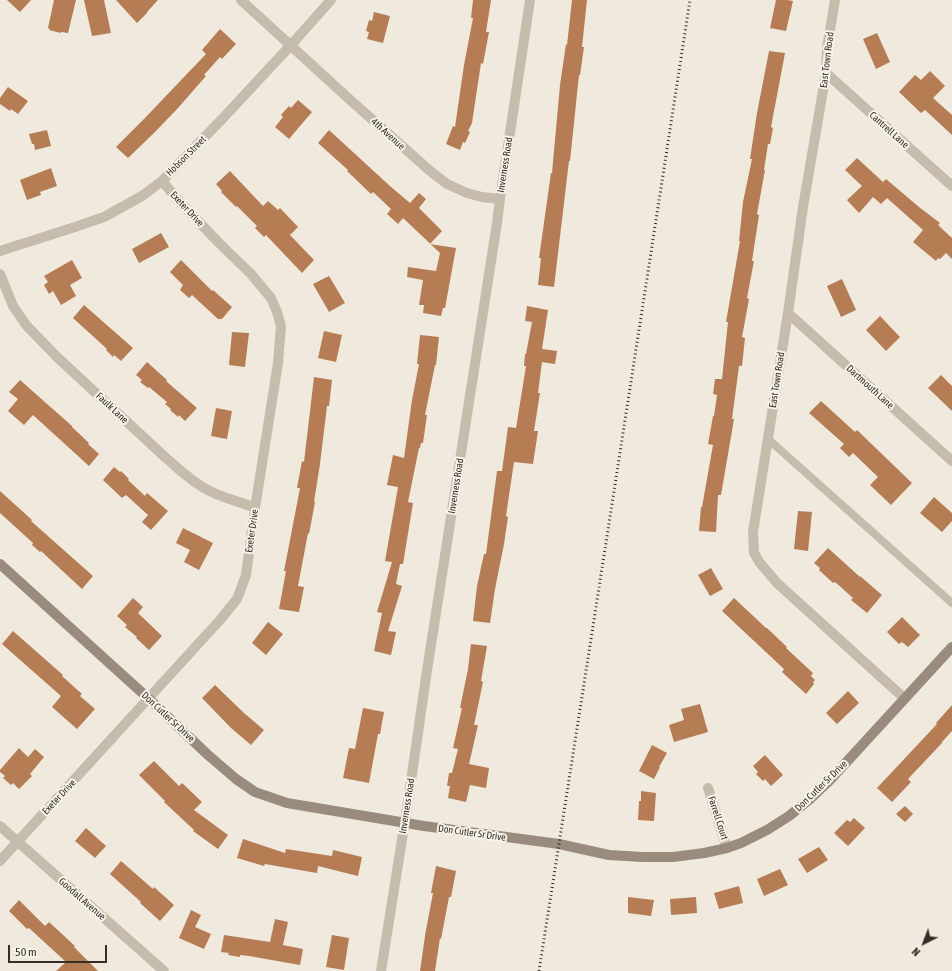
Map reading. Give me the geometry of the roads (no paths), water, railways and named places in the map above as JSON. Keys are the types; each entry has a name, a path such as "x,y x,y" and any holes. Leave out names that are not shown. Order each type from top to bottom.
{"street":[{"name":"4th Avenue","path":"242,0 353,103 447,184 467,193 482,197 500,199"},
{"name":"Hobson Street","path":"0,251 104,217 142,196 162,181 291,45 331,0"},
{"name":"Inverness Road","path":"381,971 496,231 530,0"},
{"name":"East Town Road","path":"835,0 827,48 826,74 803,207 788,314 753,532 754,553 760,563 777,583 904,698"},
{"name":"Cantrell Lane","path":"826,74 952,186"},
{"name":"Exeter Drive","path":"0,861 220,620 237,599 246,575 278,363 280,326 277,312 271,298 251,274 220,244 162,181"},
{"name":"Faulk Lane","path":"0,274 13,306 26,325 57,357 166,458 184,474 206,489 228,499 255,508"},
{"name":"Dartmouth Lane","path":"788,314 952,461"},
{"name":"Don Cutler Sr Drive","path":"0,564 149,699 208,755 236,779 255,792 287,803 404,822 559,844 609,855 673,857 704,853 741,843 767,830 789,816 830,780 952,647"},
{"name":"Farrell Court","path":"708,788 727,848"},
{"name":"Goodall Avenue","path":"0,826 164,971"}],"lane":[{"path":"768,439 952,603"}],"railway":[{"path":"539,971 690,0"}]}
